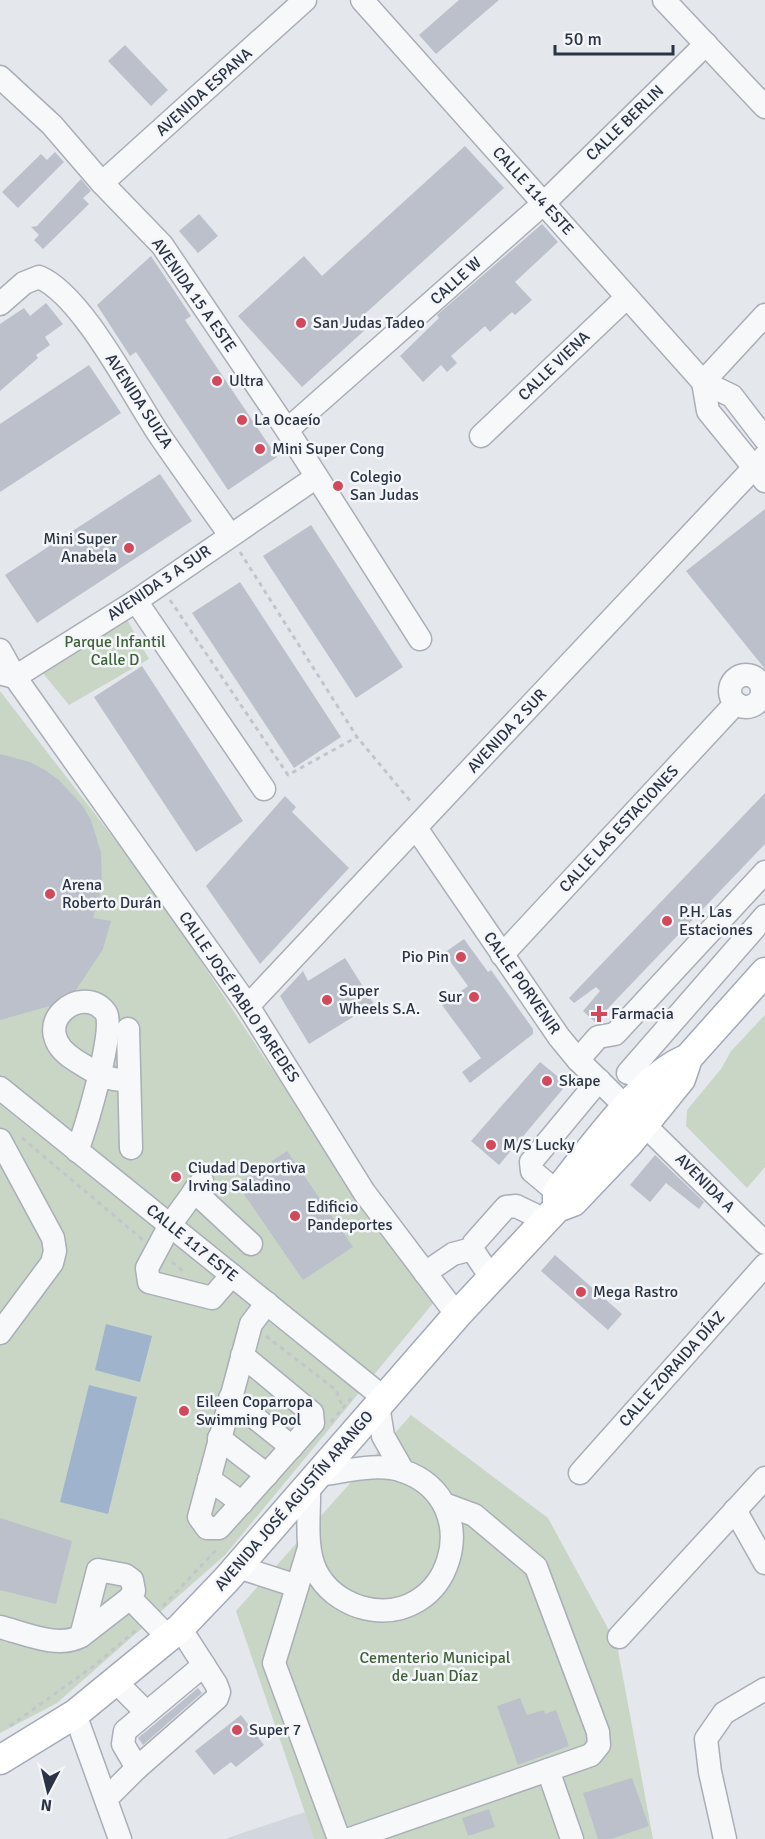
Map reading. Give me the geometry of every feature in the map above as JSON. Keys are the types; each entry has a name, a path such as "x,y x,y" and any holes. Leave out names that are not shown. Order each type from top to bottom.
{"main road":[{"name":"AVENIDA JOSÉ AGUSTÍN ARANGO","path":"0,1760 75,1714 116,1682 166,1628 238,1566 313,1480 341,1423 375,1395 492,1279 553,1207 636,1116 668,1066 688,1058 765,972"}],"street":[{"name":"AVENIDA ESPANA","path":"102,183 305,0"},
{"path":"664,0 765,107"},
{"name":"CALLE 114 ESTE","path":"374,4 544,203 703,382 732,396 765,439"},
{"name":"CALLE BERLIN","path":"544,203 706,44"},
{"name":"AVENIDA 15 A ESTE","path":"4,90 52,125 102,183 162,245 287,430 315,478 420,639"},
{"name":"CALLE W","path":"287,430 544,203"},
{"name":"AVENIDA SUIZA","path":"0,304 24,283 39,277 54,283 104,332 230,535"},
{"name":"CALLE VIENA","path":"481,436 627,297"},
{"path":"761,468 708,411 703,382 765,315"},
{"name":"AVENIDA 2 SUR","path":"248,1006 761,468"},
{"name":"AVENIDA 3 A SUR","path":"8,675 136,601 315,478"},
{"path":"136,601 264,789"},
{"name":"CALLE JOSÉ PABLO PAREDES","path":"0,650 8,675 248,1006 364,1192 457,1315"},
{"name":"CALLE LAS ESTACIONES","path":"502,955 736,704"},
{"name":"CALLE PORVENIR","path":"422,822 502,955 578,1060 636,1116"},
{"path":"578,1060 598,1037 615,1034 765,872"},
{"path":"628,1073 765,916"},
{"path":"128,1029 131,1148"},
{"path":"76,1150 84,1131 98,1075 108,1080 129,1080"},
{"path":"553,1207 532,1171 531,1162 599,1080"},
{"name":"CALLE 117 ESTE","path":"3,1097 76,1150 170,1225 267,1303 375,1395"},
{"name":"AVENIDA A","path":"636,1116 765,1243"},
{"path":"0,1333 52,1263 55,1251 53,1238 5,1142"},
{"path":"232,1275 212,1298 149,1282 147,1268 170,1225 198,1186 250,1244"},
{"path":"472,1249 474,1243 510,1205 553,1207"},
{"path":"425,1273 453,1254 472,1249"},
{"path":"472,1249 492,1279"},
{"name":"CALLE ZORAIDA DÍAZ","path":"580,1473 765,1265"},
{"path":"242,1355 312,1413 313,1423 219,1528 207,1528 199,1517 219,1438 242,1355 251,1324 267,1303"},
{"path":"375,1395 383,1436 403,1471"},
{"path":"230,1398 292,1447"},
{"path":"219,1438 267,1475"},
{"path":"309,1548 316,1570 330,1590 348,1603 373,1611 397,1609 414,1603 430,1592 443,1575 452,1554 452,1527 444,1504 426,1484 403,1471 379,1468 313,1480 309,1548 274,1663 339,1839"},
{"path":"619,1637 765,1478"},
{"path":"209,1479 242,1503"},
{"path":"350,1839 394,1832 591,1755 599,1745 598,1732 536,1567 474,1515 444,1504"},
{"path":"735,1510 765,1563"},
{"path":"238,1566 297,1586"},
{"path":"0,1627 51,1640 72,1641 81,1636 130,1598 134,1591 132,1580 125,1575 98,1570 81,1636"},
{"path":"106,1799 136,1768 217,1698 219,1692 204,1665 166,1628 130,1598"},
{"path":"136,1768 122,1738 125,1731 145,1711 204,1665"},
{"path":"116,1682 145,1711"},
{"path":"725,1839 710,1772 706,1739 724,1713 765,1689"},
{"path":"75,1714 120,1839"},
{"path":"548,1770 572,1839"}],"path":[{"path":"230,535 357,737 418,810 422,822"},
{"path":"159,584 288,775 357,737"},
{"path":"5,1142 190,1276"},
{"path":"251,1324 336,1389 341,1423"},
{"path":"341,1423 375,1395"},
{"path":"3,1731 95,1665 166,1628 226,1539"}],"shaded area":[{"path":"305,1812 314,1839 225,1839"}],"green space":[{"name":"Parque Infantil Calle D","path":"125,616 149,659 69,705 42,672"},
{"name":"Ciudad Deportiva Irving Saladino","path":"0,691 156,893 265,1059 439,1296 225,1555 57,1703 0,1733"},
{"path":"765,1015 765,1167 747,1188 686,1126 687,1110 721,1069 731,1051"},
{"name":"Cementerio Municipal de Juan Díaz","path":"411,1415 548,1518 617,1645 653,1839 314,1839 236,1611"}],"water":[{"path":"106,1324 152,1336 140,1382 95,1370"},
{"path":"89,1385 137,1397 108,1514 60,1502"}],"building":[{"path":"459,0 499,0 436,54 419,35"},
{"path":"125,45 168,90 151,106 108,61"},
{"path":"465,146 504,188 357,321 365,330 302,387 238,316 304,256 322,276"},
{"path":"55,152 64,162 18,208 2,192 41,154 47,160"},
{"path":"81,179 91,191 83,198 89,204 43,249 34,240 39,235 31,227 37,226"},
{"path":"199,214 218,236 198,253 179,231"},
{"path":"542,224 558,242 515,282 532,300 515,315 512,312 490,332 485,326 451,356 457,363 447,372 441,365 423,382 400,356 439,318 437,315"},
{"path":"151,256 191,316 185,320 277,457 228,490 136,352 130,356 97,305"},
{"path":"46,303 63,324 45,337 50,345 36,355 38,358 0,391 0,324 24,308 30,316"},
{"path":"89,365 121,413 0,492 0,424"},
{"path":"160,474 192,521 37,623 5,575"},
{"path":"765,509 765,669 686,571"},
{"path":"311,525 403,667 356,698 263,556"},
{"path":"240,582 341,737 294,768 192,613"},
{"path":"142,666 243,821 196,852 94,697"},
{"name":"Arena Roberto Durán","path":"0,754 30,762 45,770 59,780 82,805 91,820 101,853 102,886 93,918 111,921 103,949 76,990 64,994 50,1006 0,1020"},
{"name":"P.H. Las Estaciones","path":"765,793 765,844 595,1022 583,1011 600,991 596,987 574,1003 569,998"},
{"path":"285,796 296,807 292,812 349,868 260,964 206,886"},
{"path":"464,939 488,972 491,970 533,1029 533,1034 470,1083 462,1072 481,1058 442,1005 468,986 444,953"},
{"name":"Super Wheels S.A.","path":"345,958 374,1004 309,1044 280,996 303,971 308,981"},
{"path":"540,1062 567,1084 499,1165 471,1141"},
{"name":"Edificio Pandeportes","path":"287,1151 353,1247 303,1280 237,1184"},
{"path":"655,1155 704,1202 699,1209 666,1183 650,1202 630,1185"},
{"name":"Mega Rastro","path":"555,1255 622,1314 608,1330 541,1271"},
{"path":"0,1518 72,1541 56,1604 0,1590"},
{"path":"198,1688 202,1693 143,1745 138,1738"},
{"path":"520,1698 527,1715 544,1710 545,1714 556,1710 569,1746 518,1765 497,1706"},
{"name":"Super 7","path":"241,1715 264,1745 236,1767 231,1762 214,1775 195,1751"},
{"path":"632,1778 649,1826 611,1839 598,1839 583,1793"},
{"path":"489,1809 495,1827 468,1836 462,1818"}],"place":[{"name":"San Judas Tadeo","path":"301,323"},
{"name":"Ultra","path":"217,381"},
{"name":"La Ocaeío","path":"242,420"},
{"name":"Mini Super Cong","path":"260,449"},
{"name":"Colegio San Judas","path":"338,486"},
{"name":"Mini Super Anabela","path":"129,548"},
{"name":"Arena Roberto Durán","path":"50,894"},
{"name":"P.H. Las Estaciones","path":"667,921"},
{"name":"Pio Pin","path":"461,957"},
{"name":"Sur","path":"474,997"},
{"name":"Super Wheels S.A.","path":"327,1000"},
{"name":"Farmacia","path":"599,1014"},
{"name":"Skape","path":"547,1081"},
{"name":"M/S Lucky","path":"491,1145"},
{"name":"Ciudad Deportiva Irving Saladino","path":"176,1177"},
{"name":"Edificio Pandeportes","path":"295,1216"},
{"name":"Mega Rastro","path":"581,1292"},
{"name":"Eileen Coparropa Swimming Pool","path":"184,1411"},
{"name":"Super 7","path":"237,1730"}]}
